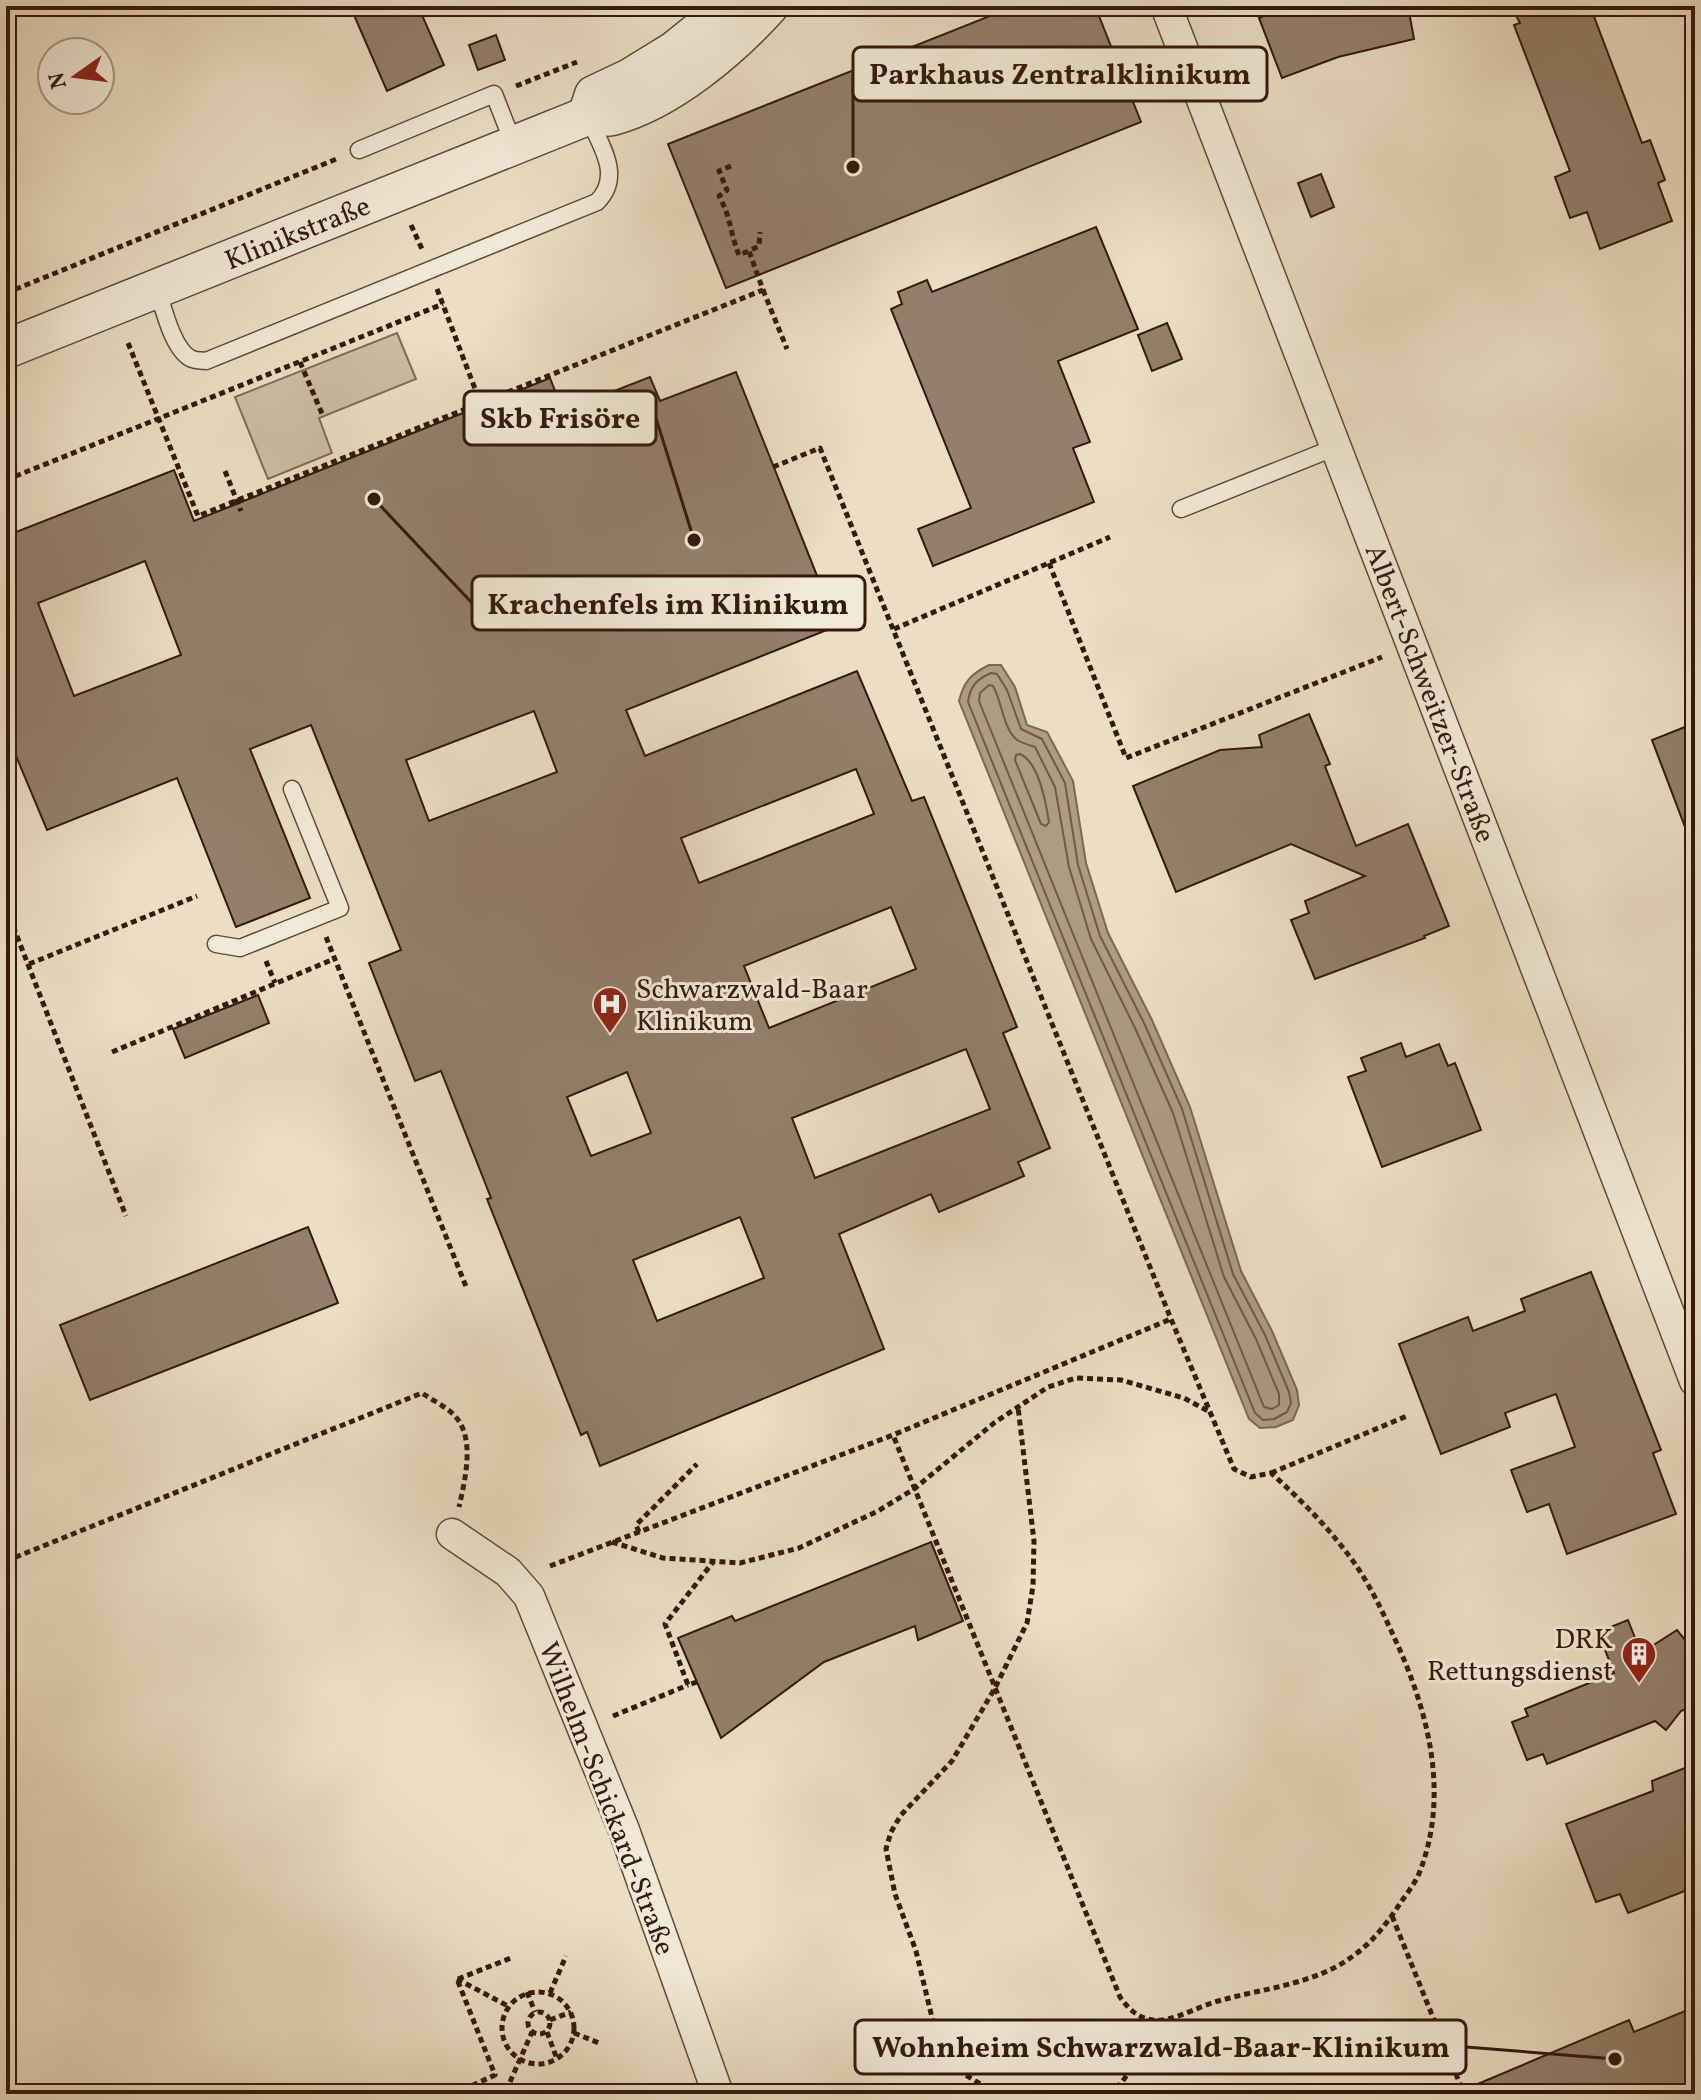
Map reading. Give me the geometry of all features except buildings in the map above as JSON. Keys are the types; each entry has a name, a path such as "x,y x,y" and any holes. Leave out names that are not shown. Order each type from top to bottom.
{"street":[{"path":"587,116 594,95 630,78 674,51 730,6"},
{"name":"Klinikstraße","path":"6,349 587,116 609,117 645,103 691,76 769,6"},
{"name":"Albert-Schweitzer-Straße","path":"1166,6 1695,1381"},
{"name":"Wilhelm-Schickard-Straße","path":"452,1534 508,1572 529,1596 624,1830 718,2094"}],"lane":[{"path":"359,150 494,94 514,145"},
{"path":"157,288 180,348 191,359 206,361 597,202 609,191 610,174 587,116"},
{"path":"1181,509 1336,447"},
{"path":"216,944 240,948 340,908 292,789"}],"path":[{"path":"494,94 582,60"},
{"path":"6,293 359,150"},
{"path":"731,166 719,171 727,190 719,196 730,216 730,234 739,255 759,246 760,232"},
{"path":"411,225 424,254"},
{"path":"749,251 787,349"},
{"path":"437,288 485,415"},
{"path":"128,343 198,516 763,290"},
{"path":"6,480 443,304"},
{"path":"300,362 323,416"},
{"path":"773,467 820,448 1234,1469 1251,1477 1271,1473 1407,1416"},
{"path":"359,452 362,462"},
{"path":"225,471 241,511"},
{"path":"894,629 1110,537"},
{"path":"1049,563 1126,758 1382,657"},
{"path":"29,964 197,896"},
{"path":"6,908 126,1216"},
{"path":"318,917 467,1289"},
{"path":"112,1052 334,959"},
{"path":"550,1566 893,1435 1171,1319"},
{"path":"612,1542 663,1558 740,1563 799,1548 878,1511 914,1489 994,1423 1048,1387 1076,1378 1121,1380 1184,1398 1209,1412"},
{"path":"6,1561 422,1393 455,1416 467,1445 468,1465 452,1534"},
{"path":"997,2094 954,2068 941,2055 916,1951 895,1894 886,1849 901,1815 952,1761 995,1688 1027,1623 1033,1586 1034,1541 1018,1407"},
{"path":"893,1435 1120,1997 1132,2014 1155,2022 1219,2001 1313,1978 1352,1957 1377,1935 1420,1874 1433,1827 1435,1777 1428,1729 1411,1673 1384,1615 1352,1559 1304,1502 1271,1473"},
{"path":"639,1532 636,1525 697,1464"},
{"path":"688,1685 665,1624 713,1561"},
{"path":"613,1716 697,1682"},
{"path":"1392,1916 1464,2094"},
{"path":"550,1993 566,1956"},
{"path":"457,1979 511,1958"},
{"path":"457,1979 508,2006"},
{"path":"454,2094 495,2075 457,1979"},
{"path":"527,1992 535,2012"},
{"path":"527,1992 550,1993 562,2000 571,2012 574,2033 569,2048 557,2059 545,2064 532,2064 520,2059 506,2045 501,2025 508,2006 527,1992"},
{"path":"535,2012 547,2014 550,2020 547,2032 557,2059"},
{"path":"510,2082 532,2032 528,2021 535,2012"},
{"path":"550,2020 571,2012"},
{"path":"1108,2094 1123,2080 1137,2057 1147,2020"},
{"path":"532,2032 547,2032"},
{"path":"574,2033 599,2043"},
{"path":"251,2094 261,2094"}],"shaded area":[{"path":"397,333 416,379 319,418 332,453 268,479 235,397"}],"water":[{"path":"989,665 1001,665 1015,687 1027,725 1047,732 1073,781 1086,863 1108,933 1152,1020 1190,1107 1241,1271 1272,1331 1297,1390 1299,1405 1293,1420 1276,1427 1260,1428 1249,1419 959,701 969,679"}],"place":[{"name":"Parkhaus Zentralklinikum","path":"853,167"},
{"name":"Krachenfels im Klinikum","path":"374,499"},
{"name":"Skb Frisöre","path":"694,540"},
{"name":"Schwarzwald-Baar Klinikum","path":"610,1035"},
{"name":"DRK Rettungsdienst","path":"1639,1685"},
{"name":"Wohnheim Schwarzwald-Baar-Klinikum","path":"1615,2059"}]}
